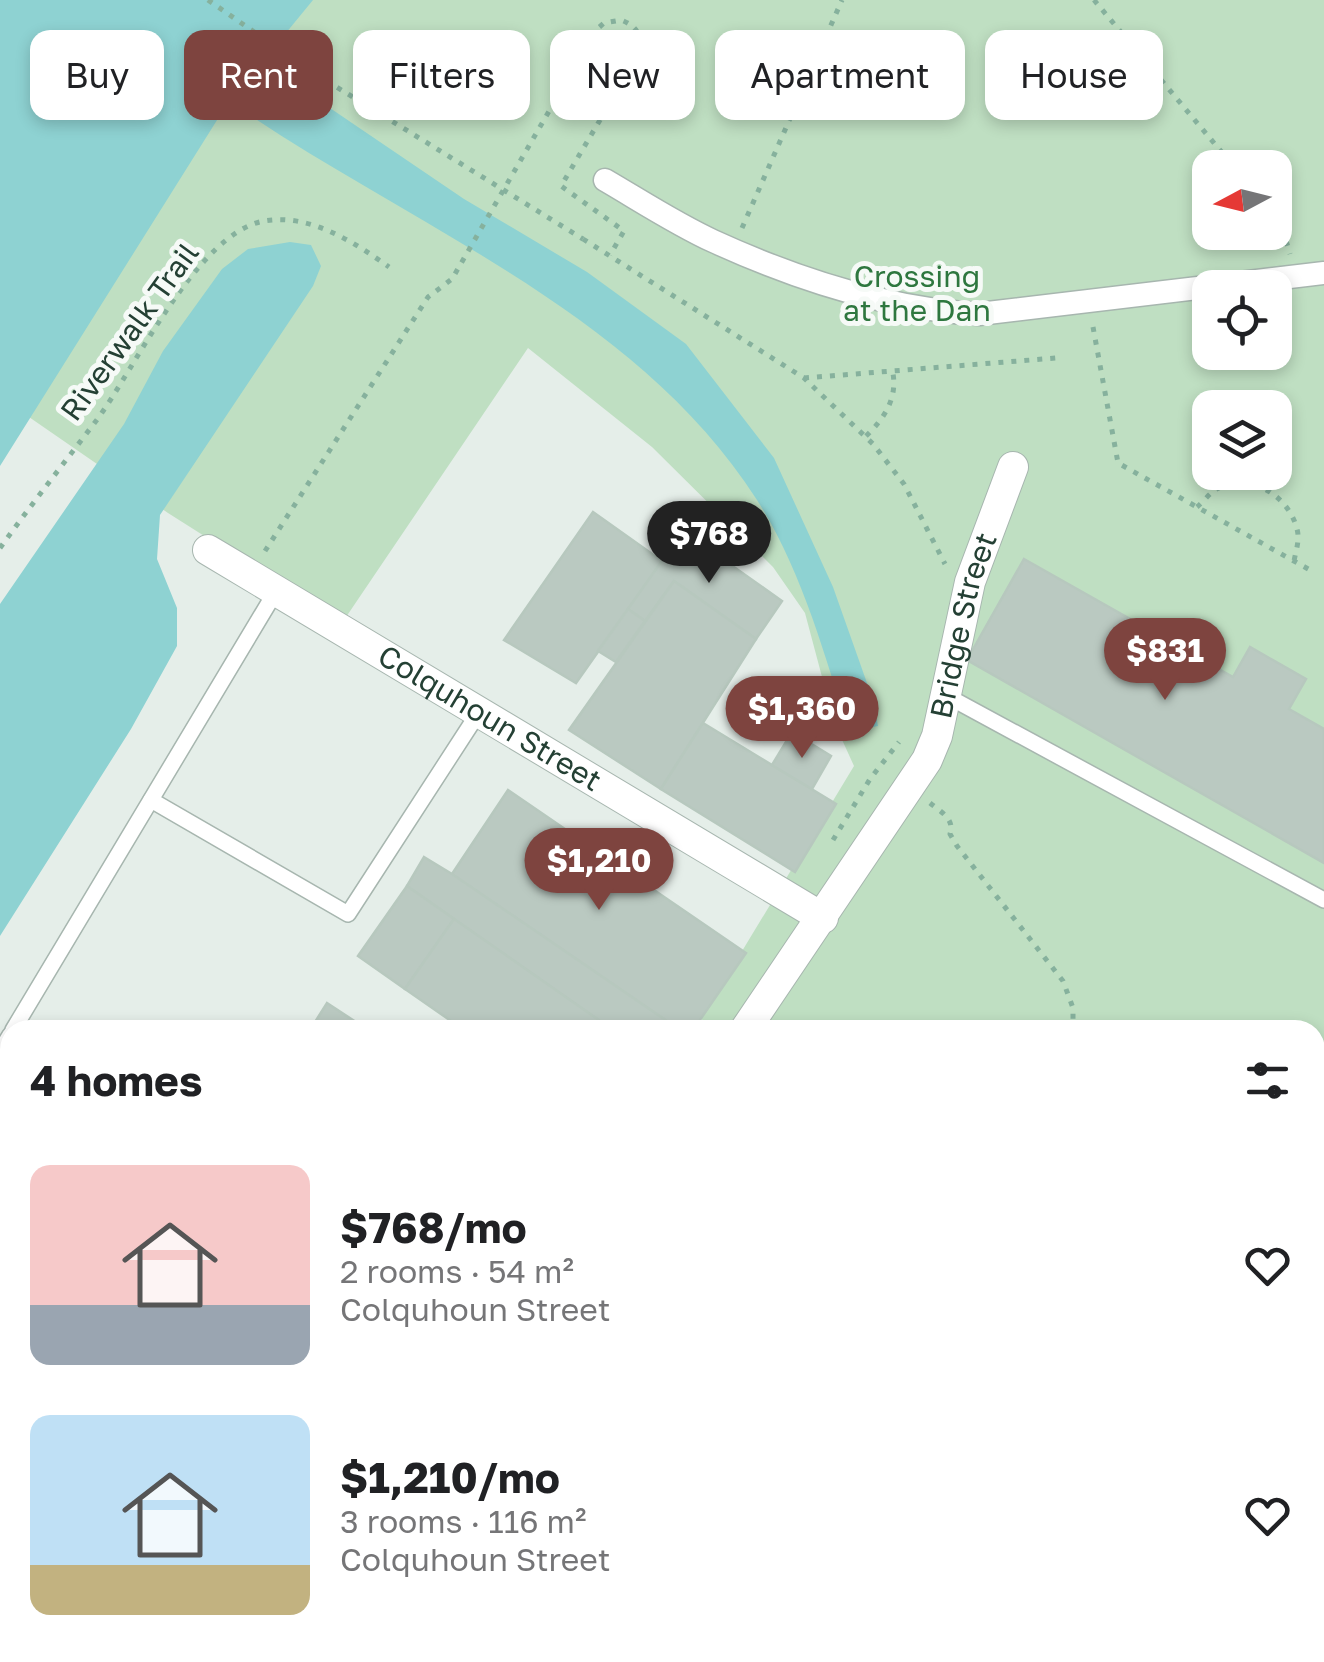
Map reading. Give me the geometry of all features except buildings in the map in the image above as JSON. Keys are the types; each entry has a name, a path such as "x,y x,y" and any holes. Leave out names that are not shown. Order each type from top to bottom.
{"street":[{"path":"606,180 732,249 862,296 948,312 980,314 1192,288"},
{"path":"1292,277 1324,273"},
{"name":"Bridge Street","path":"752,1020 915,781 937,736 970,582 1014,467"},
{"name":"Colquhoun Street","path":"208,550 823,918"}],"lane":[{"path":"20,1020 276,591"},
{"path":"947,696 1324,900"},
{"path":"152,800 348,914 479,712"}],"path":[{"path":"208,0 310,70 804,378 865,436 904,484 950,572"},
{"path":"732,249 842,0"},
{"path":"1094,0 1220,150"},
{"path":"250,574 428,297 452,279 596,30 612,20 628,23 641,38 639,54 561,186 624,231 610,255"},
{"name":"Riverwalk Trail","path":"0,548 98,418 188,282 232,234 261,221 286,219 349,239 389,266"},
{"path":"1085,300 1098,340 1118,463 1310,570"},
{"path":"804,378 1056,358"},
{"path":"865,436 891,403 892,369"},
{"path":"1197,507 1217,490"},
{"path":"1267,490 1277,496 1297,527 1294,561"},
{"path":"828,848 881,764 907,732"},
{"path":"950,834 983,883 1063,981 1073,1008 1072,1020"}],"green space":[{"name":"Crossing at the Dan","path":"278,0 1324,0 1324,1020 701,1019 854,766 834,722 805,613 773,567 652,447 528,348 342,623 168,513 0,397 0,374 189,120 333,120 333,30 256,30"}],"water":[{"path":"0,0 313,0 288,30 184,30 184,120 217,120 0,466"},
{"path":"333,110 464,199 587,272 686,344 774,458 833,587 873,700 878,726 849,732 811,613 787,555 757,500 707,433 648,375 584,323 443,232 258,120 333,120"},
{"path":"290,242 311,245 321,266 313,286 160,515 157,559 177,608 177,646 131,729 0,936 0,604 124,424 163,351 222,269 248,249"}]}
